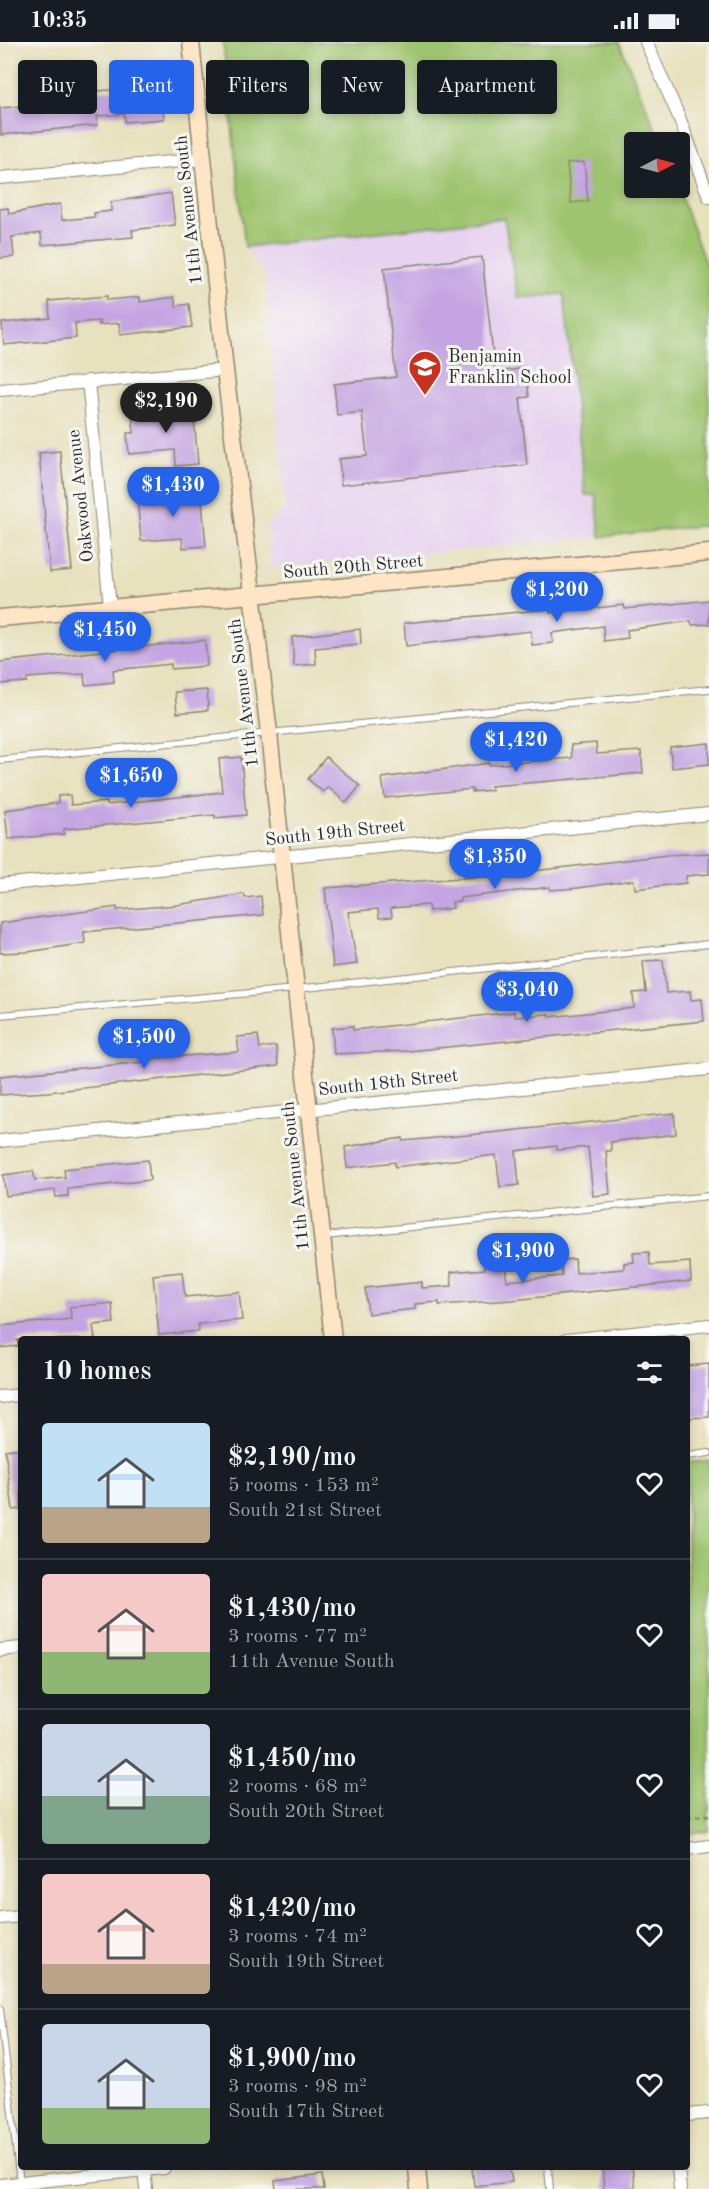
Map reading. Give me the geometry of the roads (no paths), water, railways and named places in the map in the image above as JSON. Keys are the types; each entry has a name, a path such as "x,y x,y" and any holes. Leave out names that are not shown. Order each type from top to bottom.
{"street":[{"name":"11th Avenue South","path":"191,42 225,370 269,733 333,1336"},
{"path":"646,42 679,117 709,197"},
{"path":"0,178 203,159"},
{"path":"0,390 225,370"},
{"name":"Oakwood Avenue","path":"88,381 110,607"},
{"name":"South 20th Street","path":"0,618 110,607 252,597 709,553"},
{"name":"South 19th Street","path":"0,885 709,814"},
{"name":"South 18th Street","path":"0,1141 709,1069"},
{"path":"604,1336 709,1325"},
{"path":"0,1397 18,1395"},
{"path":"0,1650 18,1648"},
{"path":"690,1849 709,1846"},
{"path":"0,1918 18,1916"},
{"path":"690,2115 709,2113"},
{"path":"0,2185 127,2170"},
{"path":"144,2170 146,2189"},
{"path":"417,2170 419,2189"},
{"path":"678,2170 680,2189"}],"lane":[{"path":"0,760 709,689"},
{"path":"0,1015 296,988 709,944"},
{"path":"322,1236 709,1196"},
{"path":"690,1456 709,1453"},
{"path":"0,2009 18,2166"},
{"path":"19,2170 20,2183"},
{"path":"548,2170 550,2189"}],"place":[{"name":"Benjamin Franklin School","path":"425,396"}]}
